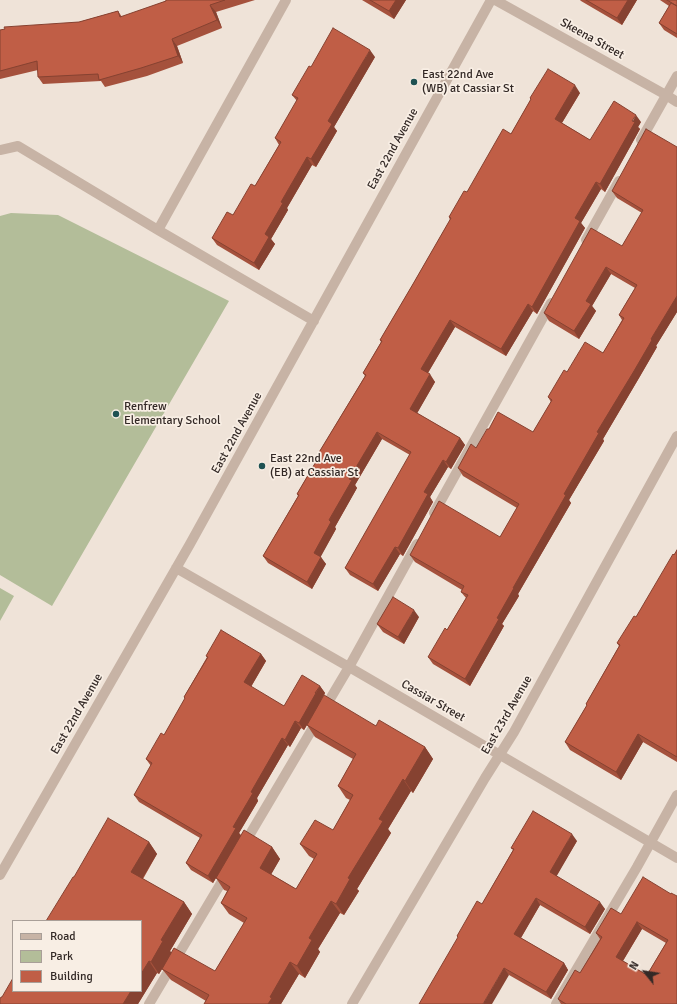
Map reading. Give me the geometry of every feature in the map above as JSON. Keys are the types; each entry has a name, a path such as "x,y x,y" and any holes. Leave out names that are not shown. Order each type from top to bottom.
{"street":[{"path":"158,230 286,0"},
{"name":"East 22nd Avenue","path":"0,875 176,568 491,0"},
{"name":"Skeena Street","path":"495,0 677,102"},
{"path":"636,151 677,76"},
{"path":"0,150 18,146 158,230 314,320"},
{"path":"582,248 624,172"},
{"path":"431,519 555,297"},
{"name":"East 23rd Avenue","path":"352,1004 485,778 514,732 677,436"},
{"path":"149,1004 349,667 424,532"},
{"name":"Cassiar Street","path":"176,568 677,858"},
{"path":"556,1004 677,795"}],"green space":[{"path":"11,213 58,215 229,301 52,606 0,575 0,216"},
{"path":"0,588 14,596 0,621"}],"building":[{"path":"166,0 225,0 210,5 217,20 172,39 178,56 141,68 99,80 98,74 38,77 37,61 0,71 0,30 5,29 4,27 79,22 118,11 120,17"},
{"path":"370,0 396,0 389,11"},
{"path":"586,0 628,0 617,18"},
{"path":"667,0 677,0 677,6"},
{"path":"671,3 677,6 677,34 659,23"},
{"path":"333,28 370,50 328,121 332,124 311,159 307,157 281,202 283,203 265,234 269,237 254,263 212,238 227,212 233,215 251,184 255,186 281,142 275,138 298,98 292,95 309,66 311,67"},
{"path":"548,69 575,85 555,119 590,140 614,101 636,115 632,121 635,122 600,184 596,182 575,218 580,221 532,307 528,304 501,349 450,320 421,369 430,374 410,409 460,438 446,462 443,460 424,492 428,494 398,548 395,547 373,584 345,568 411,452 377,432 349,479 352,480 329,520 331,522 314,553 321,557 307,582 263,556 299,495 297,494 320,455 318,454 366,375 363,373 382,341 380,340 451,218 449,217 464,191 467,192 503,129 511,134 531,99 530,98"},
{"path":"646,129 677,147 677,296 597,432 599,433 564,494 566,495 513,588 497,618 499,619 465,679 428,657 445,628 447,630 468,595 461,592 464,586 410,555 439,501 500,537 519,504 458,468 471,444 476,448 498,412 533,432 552,400 548,397 564,370 567,372 585,342 603,353 624,318 619,315 637,285 606,267 586,301 591,304 574,331 544,313 591,228 622,246 643,210 612,191"},
{"path":"677,550 677,757 638,734 616,772 565,742 620,645 617,643 634,616 636,617 673,554 674,555"},
{"path":"393,597 414,610 398,637 377,624"},
{"path":"221,630 261,654 244,682 284,706 302,675 320,686 299,723 295,721 285,740 282,738 233,827 236,828 208,876 186,863 202,835 134,795 152,763 146,759 161,733 164,735 185,698 184,697 208,657 206,656"},
{"path":"324,695 376,726 379,720 425,747 405,781 403,779 379,819 383,821 348,878 350,879 336,904 331,901 309,938 312,940 297,966 290,962 270,997 272,998 268,1004 204,1004 209,995 162,969 174,948 215,971 247,918 221,903 230,887 216,878 244,830 272,847 260,868 296,889 317,854 300,844 315,820 333,830 353,795 338,786 356,754 307,725"},
{"path":"533,811 572,834 550,872 600,902 585,927 536,898 514,934 564,963 546,992 504,968 483,1004 419,1004 477,901 482,904 514,849 511,848"},
{"path":"108,818 149,842 131,872 184,902 161,940 163,941 151,962 149,961 142,972 142,920 47,920 74,877"},
{"path":"643,877 677,896 677,1004 566,1004 558,999 575,970 580,973 602,937 596,933 611,908 621,914","holes":["637,922 668,940 647,975 616,957"]},
{"path":"12,980 12,992 130,992 123,1004 0,1004 0,999"}],"place":[{"name":"East 22nd Ave (WB) at Cassiar St","path":"414,82"},
{"name":"Renfrew Elementary School","path":"116,414"},
{"name":"East 22nd Ave (EB) at Cassiar St","path":"262,466"}]}
